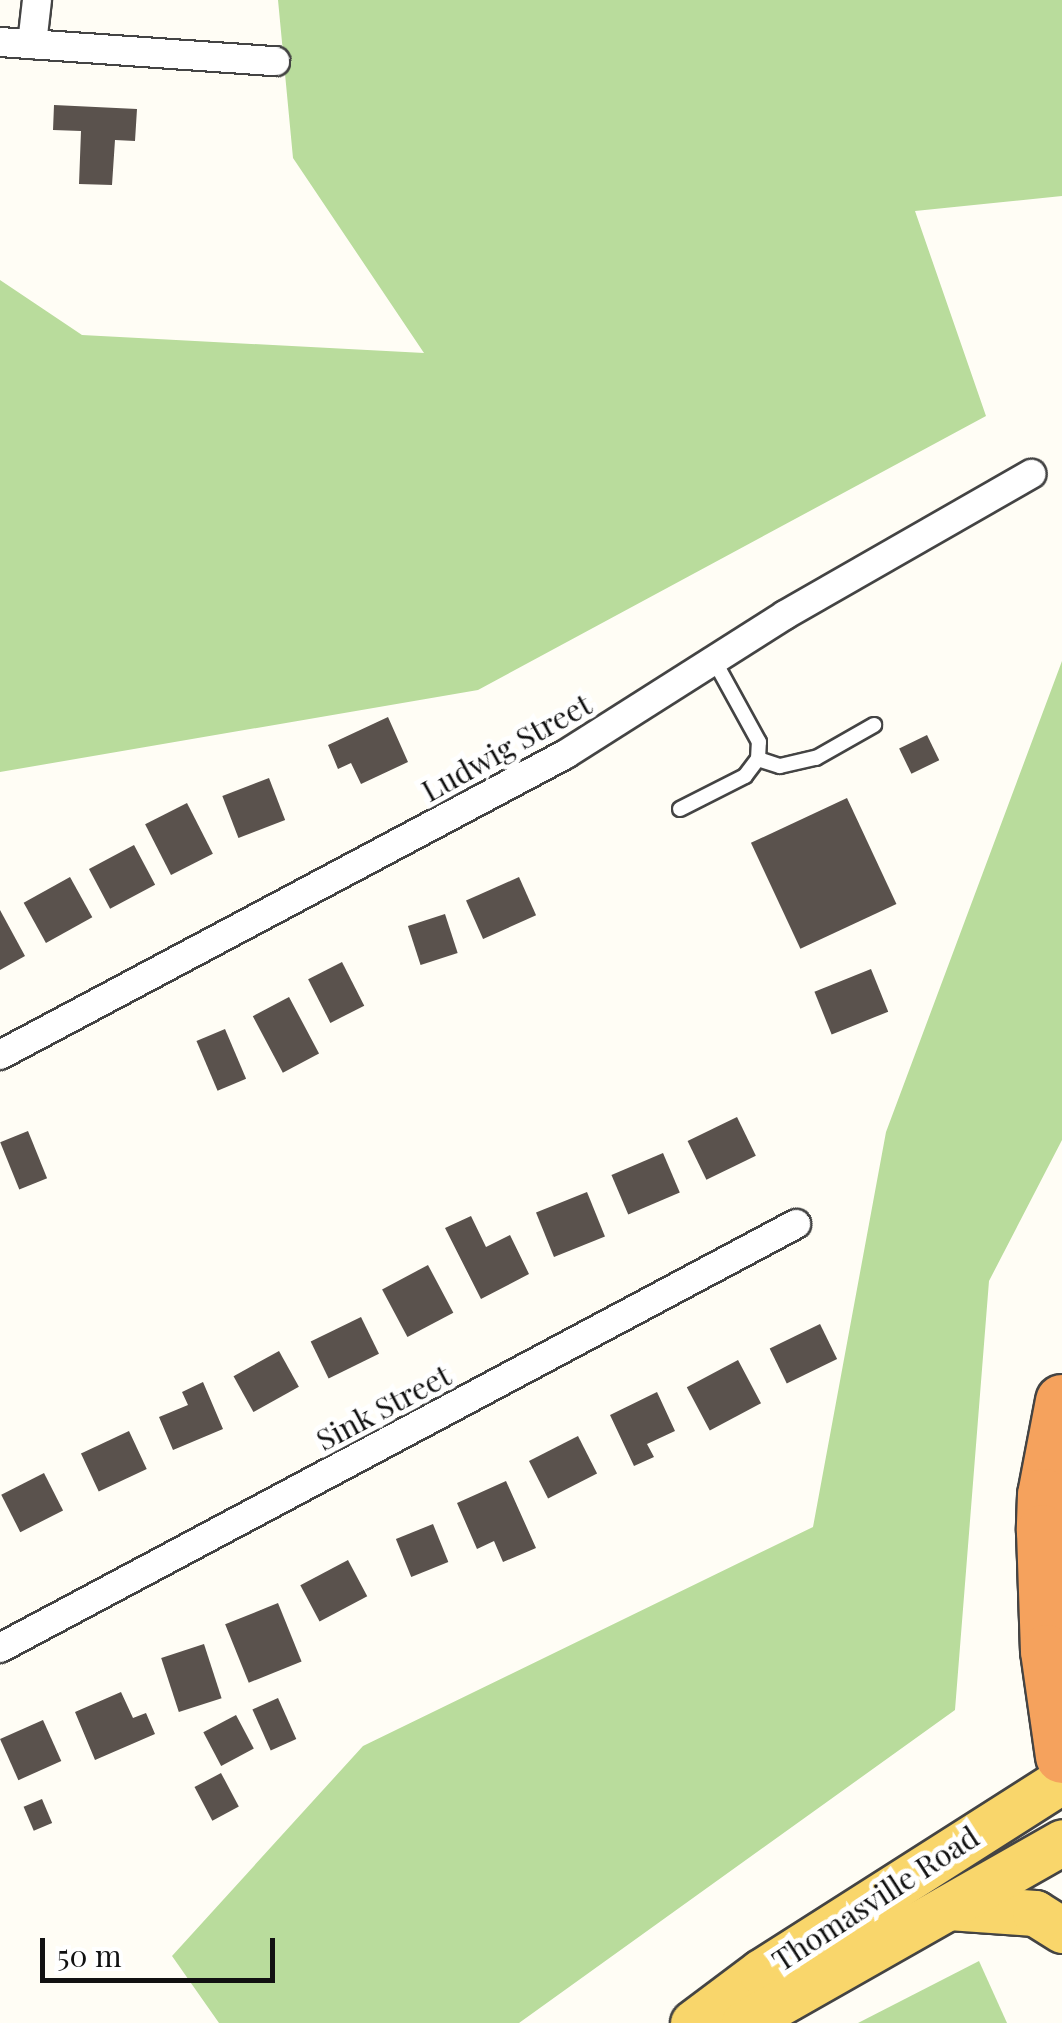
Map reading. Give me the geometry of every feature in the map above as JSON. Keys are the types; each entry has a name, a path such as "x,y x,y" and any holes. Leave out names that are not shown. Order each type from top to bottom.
{"highway":[{"path":"1062,1401 1047,1476 1043,1532 1047,1651 1062,1757"}],"main road":[{"name":"Thomasville Road","path":"693,2023 761,1972 1062,1780"},
{"name":"Thomasville Road","path":"744,2023 1062,1842"},
{"path":"949,1907 1035,1913 1062,1930"}],"street":[{"path":"32,44 38,0"},
{"path":"0,42 275,61"},
{"name":"Ludwig Street","path":"0,1056 566,754 714,660 1031,474"},
{"name":"Sink Street","path":"0,1648 796,1224"}],"lane":[{"path":"680,810 745,776 758,759 759,742 714,660"},
{"path":"758,759 780,766 816,758 874,726"}],"green space":[{"path":"278,0 1062,0 1062,196 915,211 986,416 478,690 0,772 0,280 82,335 424,353 293,158"},
{"path":"1062,661 1062,1140 989,1281 955,1710 519,2023 219,2023 172,1956 363,1746 813,1527 886,1132"},
{"path":"979,1961 1007,2023 858,2023"}],"building":[{"path":"54,105 137,109 135,141 115,140 112,185 79,184 81,131 53,130"},
{"path":"388,717 408,762 361,784 351,763 338,769 328,745"},
{"path":"927,735 939,760 911,774 899,749"},
{"path":"269,778 285,820 238,838 222,796"},
{"path":"847,798 896,904 800,949 751,843"},
{"path":"187,803 213,854 171,875 145,824"},
{"path":"134,845 155,885 110,909 89,869"},
{"path":"70,877 92,917 46,943 24,903"},
{"path":"519,877 536,915 483,939 466,901"},
{"path":"0,910 25,956 0,970"},
{"path":"445,914 458,953 421,965 408,926"},
{"path":"342,962 364,1006 330,1023 308,979"},
{"path":"871,969 888,1012 832,1035 814,992"},
{"path":"289,997 319,1054 283,1073 253,1016"},
{"path":"225,1029 246,1079 218,1091 196,1041"},
{"path":"737,1117 756,1156 706,1180 688,1141"},
{"path":"28,1131 47,1178 19,1190 0,1142"},
{"path":"663,1153 680,1193 628,1214 611,1175"},
{"path":"587,1192 605,1237 554,1257 536,1213"},
{"path":"471,1216 486,1247 510,1235 529,1274 481,1299 445,1228"},
{"path":"428,1265 453,1313 407,1337 382,1289"},
{"path":"361,1317 379,1354 329,1378 311,1342"},
{"path":"820,1324 837,1359 787,1384 770,1349"},
{"path":"279,1351 299,1387 253,1412 234,1376"},
{"path":"738,1360 761,1403 710,1430 687,1387"},
{"path":"203,1382 223,1429 173,1450 159,1417 188,1405 182,1392"},
{"path":"657,1392 675,1431 647,1444 654,1457 634,1466 610,1415"},
{"path":"129,1431 147,1469 99,1491 81,1453"},
{"path":"578,1436 597,1473 548,1498 529,1461"},
{"path":"44,1473 63,1510 20,1532 1,1495"},
{"path":"506,1481 536,1548 503,1562 494,1541 477,1549 457,1503"},
{"path":"433,1524 448,1562 411,1577 396,1539"},
{"path":"348,1560 367,1596 320,1622 300,1585"},
{"path":"278,1603 302,1661 249,1683 225,1624"},
{"path":"204,1644 222,1698 179,1712 161,1658"},
{"path":"121,1692 133,1718 146,1713 155,1734 95,1760 75,1712"},
{"path":"278,1698 296,1739 271,1750 252,1709"},
{"path":"236,1715 254,1749 221,1766 203,1732"},
{"path":"43,1720 61,1761 18,1780 0,1739"},
{"path":"221,1773 239,1807 212,1821 195,1787"},
{"path":"42,1799 52,1823 34,1831 24,1807"}]}
